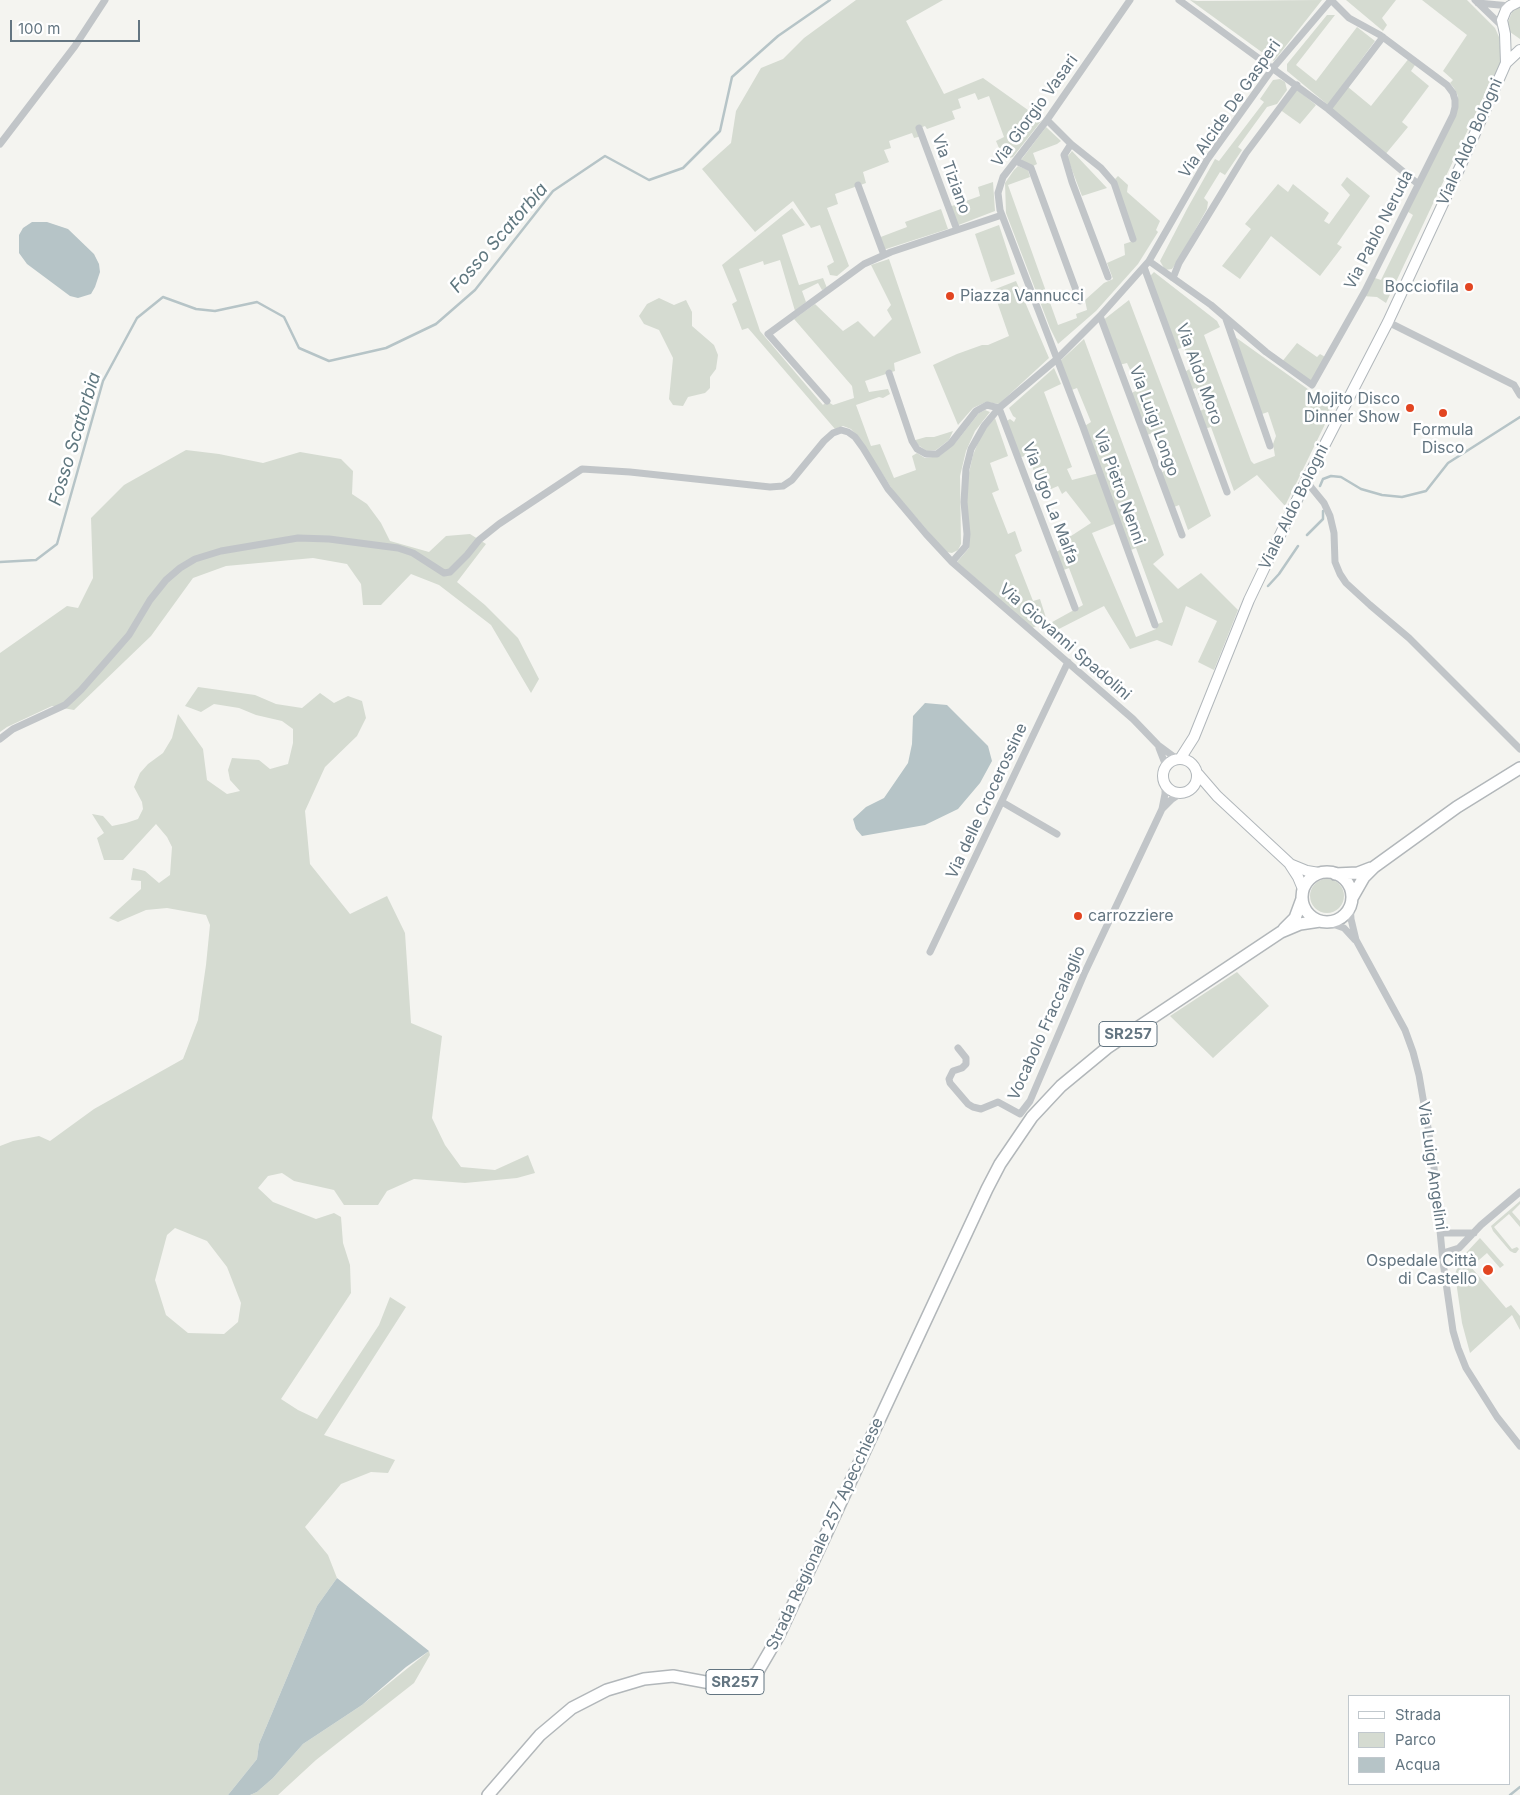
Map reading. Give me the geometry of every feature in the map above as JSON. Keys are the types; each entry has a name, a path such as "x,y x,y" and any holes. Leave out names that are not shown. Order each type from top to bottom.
{"main road":[{"path":"1520,1 1510,6 1503,15 1503,30 1513,42 1520,45"},
{"name":"Viale Aldo Bologni","path":"1503,30 1506,63"},
{"name":"Viale Aldo Bologni","path":"1178,759 1194,737 1249,600 1306,481 1388,322 1506,63 1520,50"},
{"name":"Viale Aldo Bologni","path":"1194,737 1193,752 1196,770"},
{"path":"1217,796 1186,791 1172,791 1165,784 1163,772 1166,766 1178,759 1189,761 1217,796 1289,863 1298,877 1307,913 1324,922"},
{"path":"1186,791 1195,786 1196,770"},
{"name":"SR257","path":"1282,932 1294,918 1309,880 1327,872 1336,874 1358,873 1374,866 1498,780 1520,770"},
{"path":"1289,863 1319,874"},
{"name":"SR257","path":"1282,932 1300,924 1324,922 1342,917 1364,877 1374,866"},
{"path":"1336,874 1348,883 1351,890 1351,902"},
{"name":"Strada Regionale 257 Apecchiese","path":"488,1795 540,1735 572,1708 607,1690 644,1679 674,1676 716,1684 739,1682 757,1673 778,1637 911,1354 957,1251 1000,1164 1032,1116 1060,1086 1107,1048 1282,932"}],"street":[{"path":"0,144 75,46 105,0"},
{"name":"Via Giorgio Vasari","path":"1057,359 1002,215 998,193 1003,177 1046,120 1130,0"},
{"path":"1180,0 1297,85 1418,184"},
{"path":"1328,109 1383,37 1348,18 1331,0"},
{"name":"Via Alcide De Gasperi","path":"952,562 966,546 964,486 966,469 971,449 984,426 999,408 1057,359 1100,316 1147,264 1207,160 1274,68 1331,0"},
{"path":"1476,1 1510,6"},
{"path":"1476,1 1503,30"},
{"name":"Via Pablo Neruda","path":"1225,317 1266,352 1312,385 1362,296 1454,113 1455,100 1453,93 1447,85 1383,37"},
{"path":"1173,278 1179,263 1246,153 1297,85"},
{"path":"1046,120 1101,168 1114,183 1133,239"},
{"name":"Via Tiziano","path":"920,128 957,230"},
{"path":"1072,144 1064,155 1072,182 1108,277"},
{"path":"1016,161 1031,168 1034,174 1080,301"},
{"path":"858,186 884,255"},
{"path":"827,401 768,334 864,264 884,255 1002,215"},
{"path":"1147,264 1173,278 1225,317 1270,446"},
{"name":"Via Aldo Moro","path":"1147,264 1227,492"},
{"name":"Via Luigi Longo","path":"1100,316 1182,535"},
{"path":"1388,322 1514,385 1520,395"},
{"name":"Via Pietro Nenni","path":"1057,359 1155,625"},
{"path":"889,373 912,440 917,449 926,454 937,454 951,443 976,411 987,405 999,408"},
{"name":"Via Ugo La Malfa","path":"999,408 1075,608"},
{"name":"Via Giovanni Spadolini","path":"0,739 13,729 65,705 81,690 129,635 150,600 166,580 194,559 222,551 298,538 329,539 398,548 414,554 444,573 450,572 479,540 582,469 630,472 770,487 783,486 792,480 824,441 832,434 841,430 848,432 863,448 888,489 952,562 1005,610 1133,719 1158,745 1178,759"},
{"path":"1306,481 1324,503 1330,516 1334,533 1334,558 1340,574 1346,583 1370,606 1409,638 1520,749"},
{"name":"Via delle Crocerossine","path":"930,952 1068,662"},
{"name":"Via Giovanni Spadolini","path":"1158,745 1166,766"},
{"path":"1162,809 1165,784"},
{"path":"1162,809 1172,799 1186,791"},
{"path":"1002,802 1057,834"},
{"name":"Vocabolo Fraccalaglio","path":"958,1048 966,1058 966,1064 962,1068 953,1071 949,1079 968,1104 981,1109 998,1102 1020,1114 1030,1101 1085,972 1162,809"},
{"name":"Via Luigi Angelini","path":"1351,902 1351,919 1356,940 1405,1030 1413,1052 1433,1157 1453,1331 1463,1361 1497,1417 1520,1446"},
{"name":"Via Luigi Angelini","path":"1324,922 1344,928 1356,940"},
{"path":"1443,1253 1459,1248 1466,1243 1474,1233 1520,1192"},
{"path":"1441,1233 1474,1233"}],"green space":[{"path":"856,0 943,0 906,21 944,94 983,78 1042,120 1013,157 1004,160 996,141 1004,137 989,96 978,100 975,93 958,99 961,108 952,111 955,119 927,129 925,126 920,128 922,136 914,138 912,133 889,141 891,148 884,150 889,162 863,172 866,183 835,194 838,204 827,208 849,266 837,276 830,275 827,266 834,262 820,225 811,228 793,201 755,232 702,169 731,143 736,111 761,68 783,59 804,38"},
{"path":"1190,0 1197,1 1322,0 1274,61"},
{"path":"1346,0 1396,0 1382,18 1387,25 1383,31"},
{"path":"1422,0 1467,0 1495,28 1499,37 1502,66 1489,85 1386,303 1377,297 1362,296 1372,277 1381,280 1413,215 1405,210 1453,115 1458,109 1458,96 1450,83 1453,80 1443,71 1467,35"},
{"path":"1520,6 1520,39 1510,32 1508,22 1512,12"},
{"path":"1327,15 1335,15 1296,65 1316,81 1357,27 1375,41 1328,105 1287,71 1287,64"},
{"path":"1410,57 1417,62 1411,71 1429,86 1402,122 1408,127 1384,156 1330,111 1348,87 1371,106"},
{"path":"1280,79 1285,82 1287,90 1277,104 1267,107 1238,147 1242,150 1225,175 1220,172 1204,198 1208,202 1207,209 1177,262 1172,269 1165,270 1160,261 1215,159 1219,161 1264,102 1260,99 1273,80"},
{"path":"1295,88 1316,105 1300,124 1279,109"},
{"path":"1046,127 1061,141 1033,153 1037,164 1033,166 1021,160"},
{"path":"1072,151 1107,188 1082,196 1067,157"},
{"path":"1018,166 1028,170 1030,177 1008,185 1058,325 1077,318 1076,314 1087,310 1085,300 1104,283 1113,279 1107,263 1125,255 1124,244 1136,240 1115,179 1118,176 1128,185 1127,192 1160,221 1156,230 1158,232 1138,264 1096,311 1058,344 1050,328 1006,213 1005,183"},
{"path":"1347,177 1370,196 1337,244 1342,247 1320,276 1271,236 1240,279 1222,266 1251,229 1245,224 1278,184 1288,192 1293,184 1329,213 1324,221 1329,224 1350,195 1341,185"},
{"path":"993,182 995,211 956,226 949,207 980,196 978,187"},
{"path":"792,208 805,225 782,235 799,285 823,278 827,288 822,290 818,283 802,291 806,302 795,311 780,260 764,265 763,261 739,269 760,331 823,405 827,401 833,405 854,398 852,386 794,319 815,304 843,331 858,321 874,337 892,319 887,310 891,305 871,265 889,259 921,353 894,363 895,371 865,381 869,392 888,389 890,394 883,398 879,397 856,405 871,446 880,444 894,478 916,470 912,456 917,453 925,458 940,456 956,442 979,413 985,410 990,412 975,431 966,451 960,476 961,544 958,550 952,553 946,552 894,492 862,442 851,429 843,426 835,429 748,328 742,330 732,304 737,301 722,265"},
{"path":"941,209 948,229 883,250 878,238 907,227 905,222"},
{"path":"999,225 1015,274 991,282 975,234"},
{"path":"1154,272 1217,321 1220,327 1204,335 1251,461 1254,464 1275,456 1273,444 1276,436 1268,412 1259,415 1231,334 1312,392 1312,399 1333,408 1285,506 1257,475 1234,491 1211,427 1204,429 1198,412 1204,409 1196,388 1189,390 1183,373 1191,368 1184,347 1175,350 1148,278"},
{"path":"1016,281 1049,358 999,404 986,402 973,408 958,425 933,365 957,354 982,345 988,345 1009,336 993,290"},
{"path":"659,298 674,305 686,300 692,312 692,326 714,345 718,355 716,369 710,377 710,388 705,393 688,397 683,406 673,405 669,399 673,358 659,330 644,324 639,316 647,304"},
{"path":"1129,300 1211,516 1188,530 1179,505 1172,508 1159,474 1166,470 1152,433 1145,436 1130,394 1139,389 1127,363 1119,365 1102,321"},
{"path":"1084,339 1164,555 1153,564 1178,589 1201,573 1238,610 1214,670 1198,662 1217,621 1186,606 1172,646 1157,640 1130,649 1104,606 1053,632 1045,626 1083,605 1069,568 1061,571 1054,553 1062,549 1057,537 1065,534 1071,536 1091,523 1066,491 1062,494 1058,486 1042,493 1028,455 1018,458 1005,422 1010,419 1014,422 1016,418 1009,408 1054,368 1061,384 1044,392 1072,467 1067,469 1072,480 1099,473 1083,427 1091,422 1077,388 1069,391 1058,363","holes":["1117,523 1128,551 1136,548 1163,622 1155,625 1156,629 1136,637 1092,533"]},
{"path":"1297,343 1317,357 1320,354 1327,358 1312,385 1281,363"},
{"path":"995,418 1008,456 990,463 999,490 992,493 1008,534 1015,531 1022,551 1015,555 1033,601 1040,599 1047,621 1032,628 957,562 969,548 966,486 973,455 982,433"},
{"path":"953,431 949,440 936,450 927,451 912,441 934,437"},
{"path":"186,450 219,454 263,463 300,452 341,459 353,471 352,494 367,504 381,523 390,541 429,552 446,536 470,534 486,544 457,582 485,605 518,638 539,679 531,693 491,625 439,585 411,574 381,605 363,605 361,584 347,564 313,558 226,566 193,578 151,636 74,710 52,706 0,732 0,653 67,606 78,608 93,578 91,518 124,485"},
{"path":"198,687 255,695 276,704 302,708 320,693 334,703 348,696 362,701 366,718 357,736 325,767 305,811 310,864 350,914 387,896 405,933 411,1023 442,1036 432,1118 445,1145 461,1167 495,1170 528,1155 535,1173 517,1178 465,1183 414,1179 387,1191 378,1205 344,1205 334,1190 294,1181 282,1173 268,1176 258,1188 273,1202 316,1219 334,1213 341,1217 343,1243 350,1265 351,1293 281,1399 317,1419 379,1325 390,1297 406,1307 324,1435 395,1460 388,1473 371,1472 341,1484 305,1527 328,1555 337,1578 317,1606 259,1744 257,1759 228,1795 0,1795 0,1146 13,1141 39,1136 50,1141 94,1109 183,1059 198,1020 210,925 206,915 167,908 146,910 118,922 109,918 141,889 141,881 131,880 133,868 145,871 159,883 170,875 172,847 167,837 156,824 123,860 104,860 97,838 104,833 92,814 103,816 112,826 138,819 143,809 142,802 134,787 140,773 148,764 163,753 172,738 178,714 203,749 207,780 227,794 240,791 230,780 228,770 232,758 259,760 270,769 288,764 293,743 293,729 282,721 256,715 239,708 214,704 201,712 185,706","holes":["175,1228 207,1241 227,1267 241,1303 238,1322 224,1334 188,1333 166,1315 155,1280 167,1235"]},
{"path":"1327,879 1334,880 1339,884 1343,889 1343,903 1339,908 1334,912 1327,913 1320,912 1315,908 1311,903 1310,896 1311,889 1315,884 1320,880"},
{"path":"1237,972 1269,1006 1213,1058 1170,1016"},
{"path":"1520,1201 1520,1204 1512,1212 1520,1221 1520,1227 1509,1214 1494,1227 1512,1249 1517,1247 1519,1249 1514,1253 1510,1251 1491,1226"},
{"path":"1480,1238 1504,1265 1500,1268 1487,1253 1471,1267 1506,1308 1511,1305 1520,1316 1520,1330 1512,1315 1470,1353 1462,1323 1455,1274 1465,1254"},
{"path":"429,1651 430,1655 414,1683 316,1760 278,1795 250,1795 257,1792 273,1778 303,1744 362,1705"}],"water":[{"path":"32,222 47,222 68,229 94,254 99,264 100,272 91,294 78,298 70,296 27,264 19,253 19,235 23,228"},
{"path":"925,703 947,705 988,746 992,761 980,783 958,809 925,825 862,836 856,829 853,819 866,807 884,798 908,763 912,744 913,716"},
{"path":"337,1578 429,1651 406,1667 362,1705 303,1744 273,1778 257,1792 250,1795 228,1795 257,1759 259,1744 317,1606"}],"waterway":[{"name":"Fosso Scatorbia","path":"0,562 36,560 57,544 103,381 137,318 163,297 196,309 215,311 257,302 284,317 299,348 329,361 386,348 436,324 475,290 553,191 605,156 649,180 683,168 720,131 732,77 778,36 830,0"},
{"path":"1320,486 1323,479 1331,476 1341,477 1361,489 1382,495 1402,497 1426,491 1448,463 1520,417"},
{"path":"1307,535 1323,519 1323,511"},
{"path":"1268,586 1279,574 1298,546"},
{"path":"1510,1795 1520,1787"}],"place":[{"name":"Bocciofila","path":"1469,287"},
{"name":"Piazza Vannucci","path":"950,296"},
{"name":"Mojito Disco Dinner Show","path":"1410,408"},
{"name":"Formula Disco","path":"1443,413"},
{"name":"carrozziere","path":"1078,916"},
{"name":"Ospedale Città di Castello","path":"1488,1270"}]}
